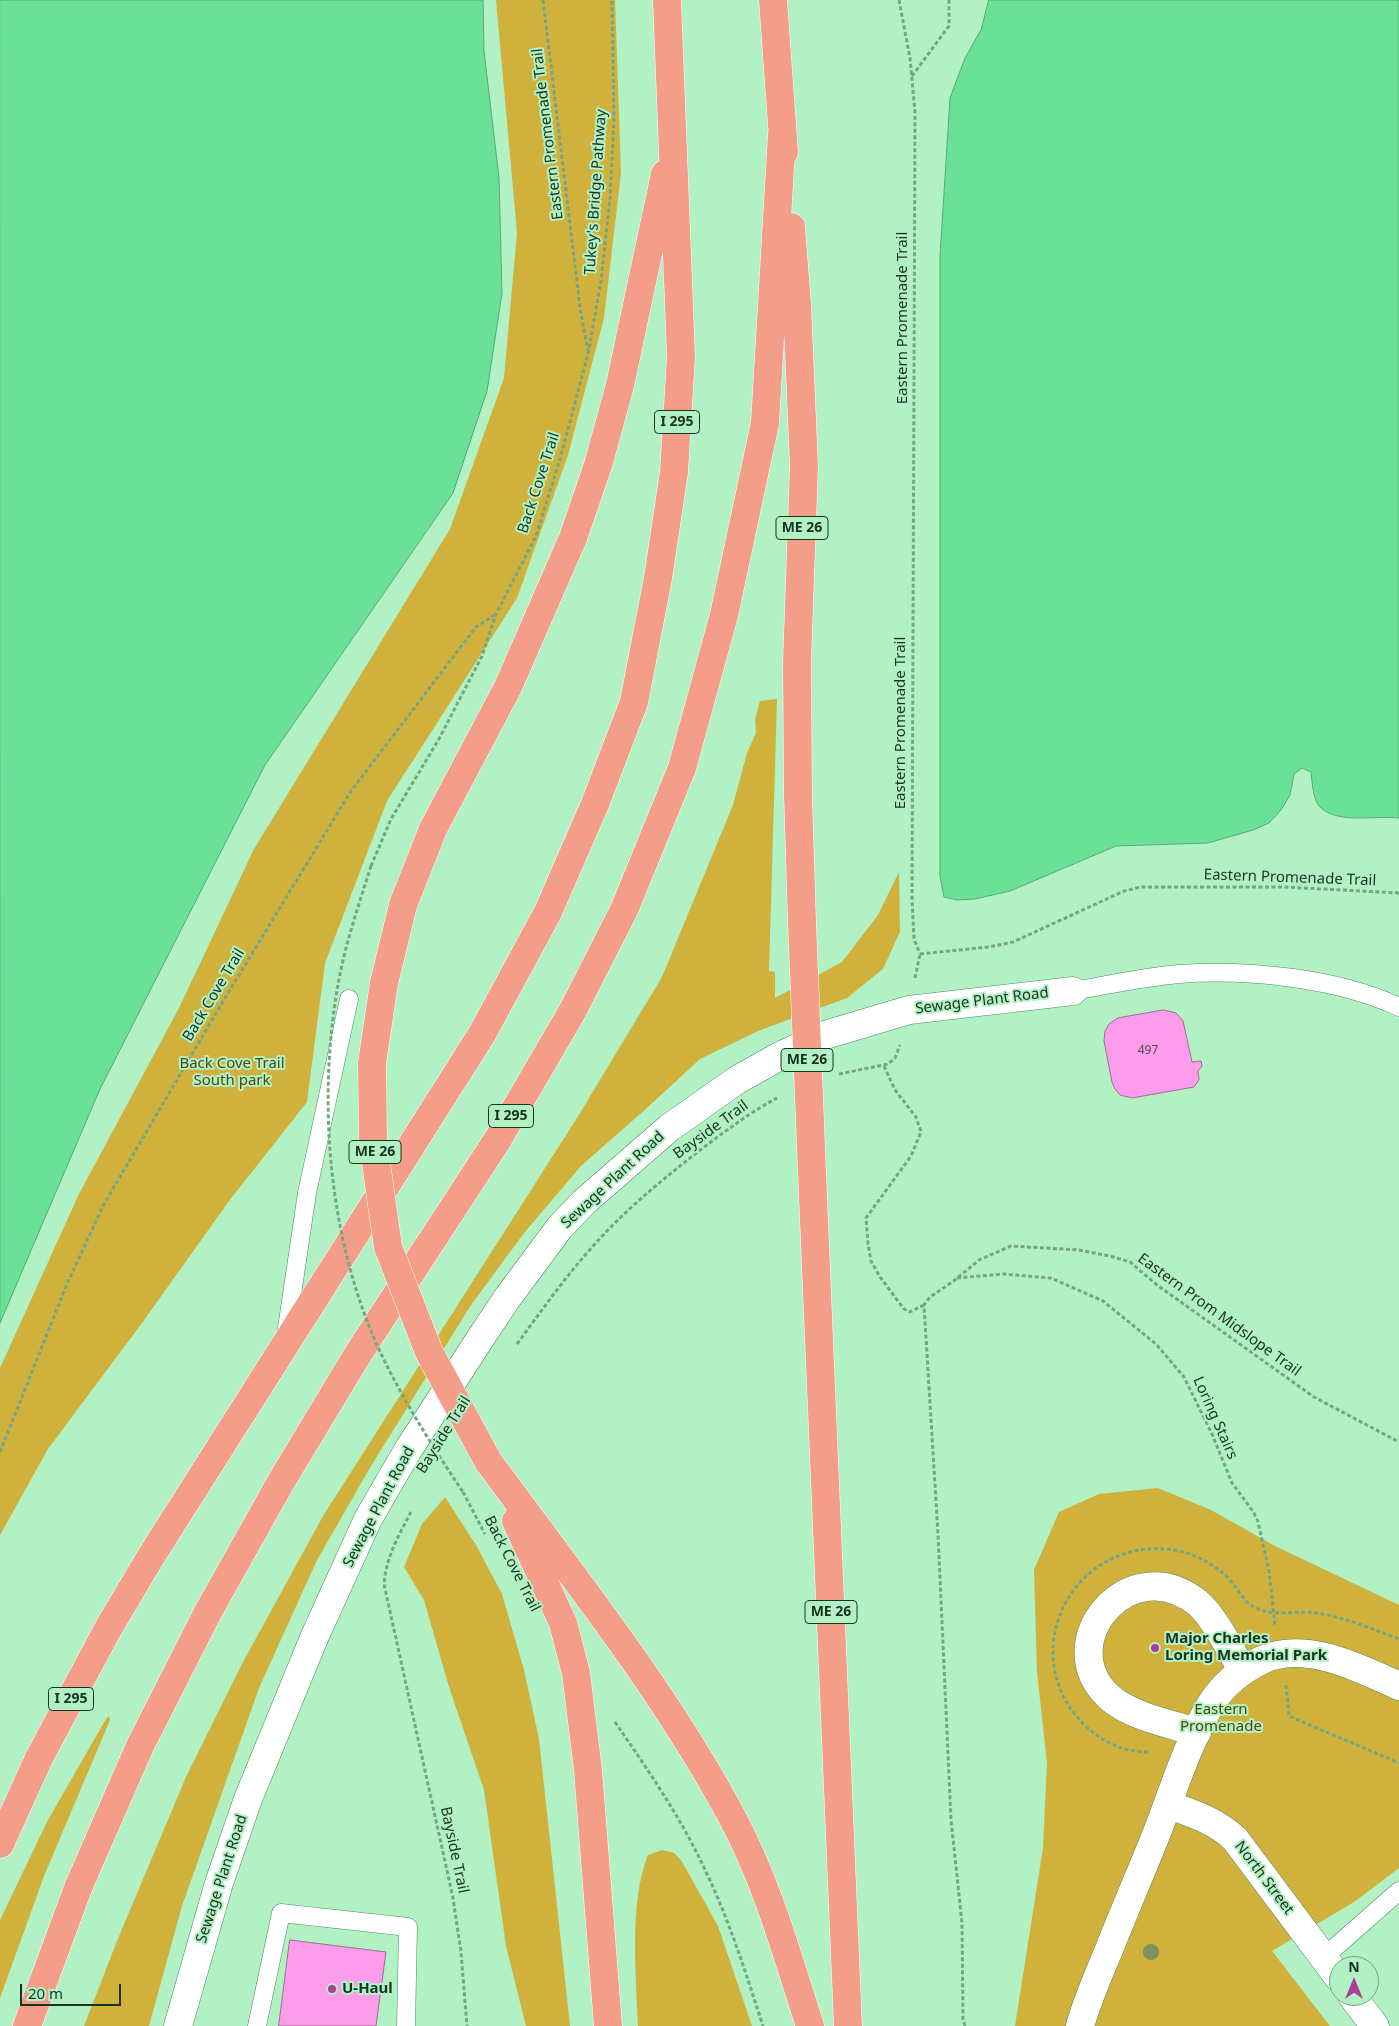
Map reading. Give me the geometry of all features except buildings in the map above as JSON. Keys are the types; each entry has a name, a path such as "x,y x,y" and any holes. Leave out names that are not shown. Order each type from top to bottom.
{"highway":[{"name":"I 295","path":"0,1844 40,1758 109,1627 150,1558 482,1034 548,912 595,804 634,702 658,578 674,472 681,356 667,0"},
{"name":"I 295","path":"27,2026 78,1888 140,1746 208,1612 287,1472 358,1354 498,1139 573,1010 624,910 678,776 724,614 765,423 782,134 773,0"},
{"name":"ME 26","path":"782,134 798,304 804,466 798,664 798,794 848,2026"},
{"name":"ME 26","path":"673,139 635,305 620,384 599,462 573,538 508,686 433,829 403,905 384,984 372,1063 373,1142 388,1247 429,1352 488,1461 631,1656 686,1736 733,1818 761,1878 810,2026"},
{"path":"488,1461 563,1623 576,1673 588,1770 608,2026"}],"street":[{"name":"Sewage Plant Road","path":"178,2026 219,1883 248,1800 314,1638 368,1519 408,1450 478,1342 508,1297 560,1227 584,1202 669,1128 737,1080 780,1056 825,1035 908,1010 1073,991"},
{"path":"1193,1741 1129,1710 1113,1700 1100,1687 1094,1676 1089,1651 1094,1626 1100,1615 1118,1598 1142,1588 1167,1588 1179,1591 1204,1609 1243,1671"},
{"path":"1080,2026 1094,1985 1193,1741 1211,1705 1220,1692 1243,1671 1271,1657 1293,1653 1307,1654 1351,1666 1399,1686"},
{"name":"North Street","path":"1168,1804 1209,1820 1225,1829 1236,1839 1329,1964"},
{"path":"1360,2006 1375,2026"}],"lane":[{"name":"Sewage Plant Road","path":"1073,991 1179,974 1260,975 1290,977 1350,990 1399,1007"},
{"path":"285,1343 307,1193 349,999"},
{"path":"1342,1956 1399,1891"},
{"path":"257,2026 281,1912 408,1926 406,2026"}],"path":[{"name":"Eastern Promenade Trail","path":"543,0 580,307 588,354"},
{"name":"Tukey's Bridge Pathway","path":"588,354 601,281 610,199 614,119 612,0"},
{"name":"Eastern Promenade Trail","path":"899,0 910,58 915,112 912,899 914,939 920,954 988,948 1013,942 1124,891 1141,887 1284,887 1399,893"},
{"path":"912,77 949,26 949,0"},
{"name":"Back Cove Trail","path":"371,866 391,819 439,739 482,656 496,614 536,536 560,459 588,354"},
{"name":"Back Cove Trail","path":"0,1452 67,1284 104,1204 225,998 351,791 476,627 496,614"},
{"path":"835,1075 873,1066 884,1066 892,1062 898,1052"},
{"path":"884,1066 896,1090 916,1117 921,1132 911,1156 866,1218 871,1261 880,1277 904,1309 910,1312 924,1305 939,1543 950,1820 962,1923 964,2026"},
{"name":"Bayside Trail","path":"512,1352 559,1287 594,1244 615,1222 664,1179 722,1133 778,1098"},
{"name":"Eastern Prom Midslope Trail","path":"924,1305 930,1297 958,1278 979,1260 1010,1246 1079,1250 1130,1262 1157,1285 1314,1397 1399,1442"},
{"name":"Loring Stairs","path":"958,1278 1003,1274 1051,1278 1103,1301 1156,1344 1184,1377 1212,1434 1232,1483 1254,1513 1261,1532 1275,1626"},
{"name":"Bayside Trail","path":"438,1465 443,1457"},
{"name":"Back Cove Trail","path":"463,1492 486,1535"},
{"name":"Bayside Trail","path":"415,1506 391,1551 385,1570 384,1584 453,1898 461,1952 467,2026"},
{"path":"1193,1741 1137,1752 1129,1750 1100,1738 1083,1724 1074,1713 1061,1690 1056,1677 1053,1651 1056,1625 1066,1600 1083,1578 1104,1562 1142,1549 1169,1549 1182,1552 1207,1562 1228,1578 1251,1605 1264,1611 1300,1611 1332,1616 1399,1639"},
{"path":"1286,1684 1288,1716 1399,1763"},
{"path":"614,1721 673,1810 706,1871 730,1926 763,2026"}],"green space":[{"name":"Back Cove Trail South park","path":"496,0 615,0 621,173 604,318 568,455 517,598 387,801 325,963 307,1102 229,1201 142,1323 48,1449 0,1535 0,1368 79,1194 179,1008 254,849 450,529 504,378 517,233"},
{"path":"777,699 769,971 775,972 775,998 842,962 878,915 899,872 900,932 883,969 847,998 758,1031 700,1059 581,1166 524,1233 471,1305 371,1466 317,1560 259,1688 182,1906 149,2026 84,2026 117,1941 186,1777 242,1664 323,1516 577,1118 662,977 733,805 747,753 756,733 755,720 760,701"},
{"name":"Eastern Promenade","path":"1158,1488 1211,1510 1275,1546 1399,1605 1399,1868 1354,1902 1272,1951 1330,2026 1015,2026 1043,1848 1047,1763 1037,1672 1034,1570 1059,1512 1099,1494"},
{"path":"445,1497 476,1545 502,1594 524,1670 539,1739 570,2026 526,2026 506,1946 484,1790 449,1687 424,1600 404,1567 422,1524"},
{"path":"109,1716 110,1720 44,1876 0,1998 0,1920 48,1820"},
{"path":"662,1850 674,1853 681,1860 718,1926 752,2026 638,2026 635,1939 638,1894 648,1855"}],"shaded area":[{"path":"0,0 483,0 484,51 499,178 502,293 487,391 453,493 265,765 100,1089 0,1323"},
{"path":"989,0 1399,0 1399,818 1357,818 1326,812 1315,799 1311,772 1302,768 1294,774 1290,795 1281,810 1269,823 1253,830 1208,843 1116,846 1010,891 975,899 957,900 944,897 940,876 940,256 950,98 965,58 981,30"}],"place":[{"name":"Major Charles Loring Memorial Park","path":"1155,1648"},
{"name":"U-Haul","path":"332,1989"}]}
